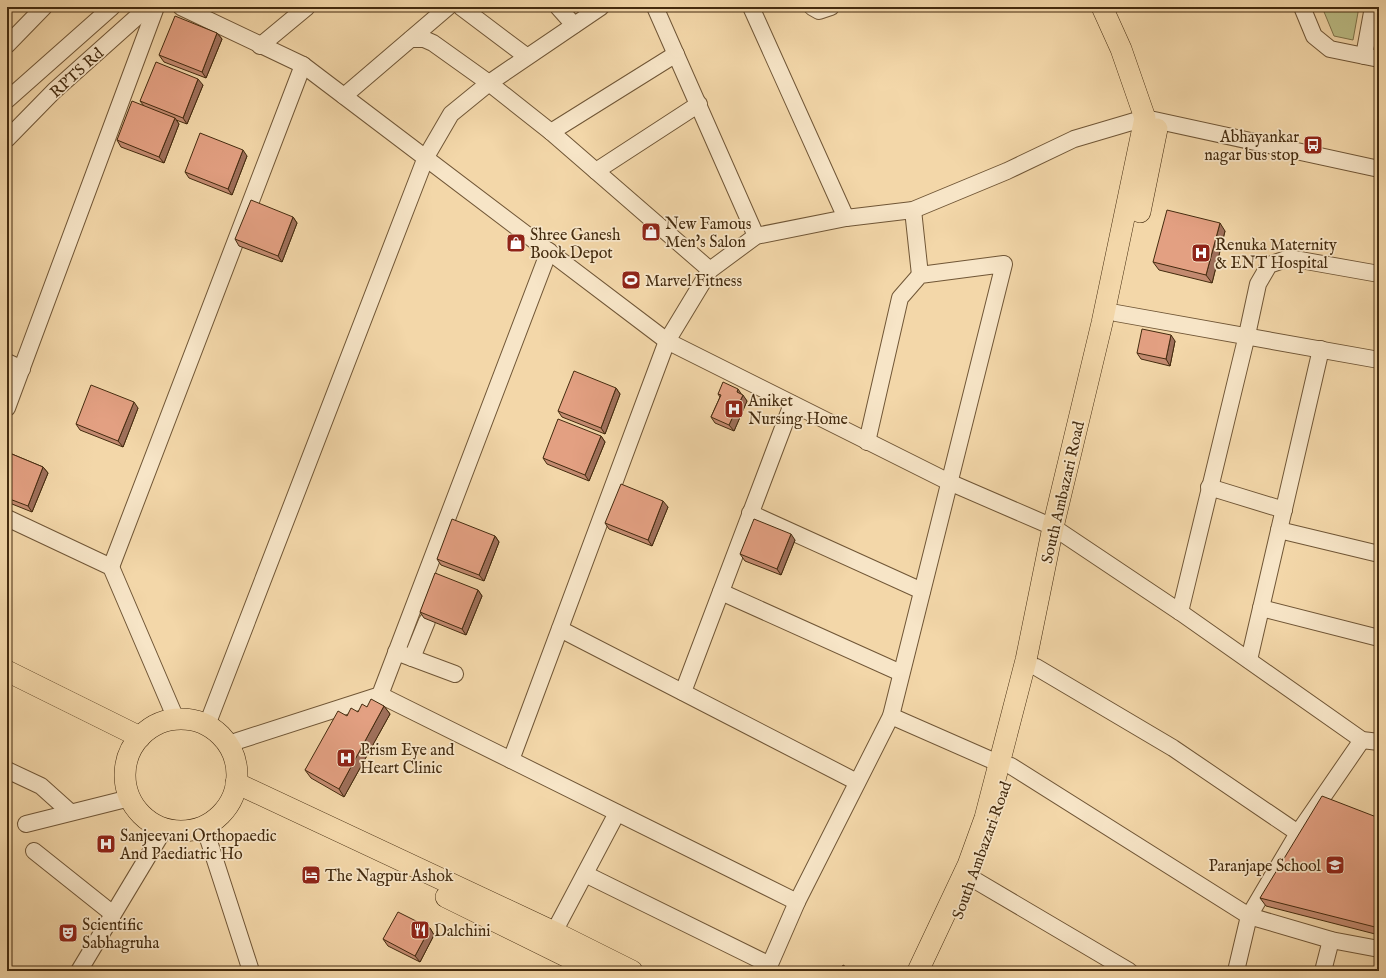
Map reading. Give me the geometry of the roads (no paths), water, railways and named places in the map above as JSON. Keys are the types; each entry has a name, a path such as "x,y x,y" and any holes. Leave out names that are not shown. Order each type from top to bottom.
{"main road":[{"path":"1102,7 1152,119"},
{"path":"1114,7 1152,119"},
{"name":"South Ambazari Road","path":"932,971 973,879 1000,807 1005,764 1026,660 1058,531 1094,403 1116,313 1152,119"},
{"name":"South Ambazari Road","path":"918,971 968,865 1005,764 1036,668 1058,531 1102,323 1152,119"},
{"path":"7,671 136,742"},
{"path":"7,686 136,742"},
{"path":"176,719 192,720 206,725 218,733 228,744 235,763 234,789 225,808 216,818 204,826 184,830 165,828 150,822 130,798 125,782 126,764 136,742 150,728 163,722 176,719"},
{"path":"234,789 554,932 632,971"},
{"path":"234,789 294,822 596,971"}],"street":[{"path":"7,46 44,7"},
{"path":"7,100 112,7"},
{"name":"RPTS Rd","path":"7,139 54,91 148,7"},
{"path":"7,408 156,7"},
{"path":"180,7 303,65 667,341 949,482 1058,531 1180,612 1362,740 1379,742"},
{"path":"260,46 307,7"},
{"path":"344,96 448,7"},
{"path":"461,7 526,56"},
{"path":"558,7 574,24"},
{"path":"206,725 426,157 450,114 488,83 526,56 601,7"},
{"path":"655,7 756,236"},
{"path":"751,7 846,218"},
{"path":"812,7 819,11 831,7"},
{"path":"1302,7 1314,36 1330,49 1371,58 1373,7"},
{"path":"411,39 424,39 433,43 552,132 710,270"},
{"path":"552,132 676,54"},
{"path":"111,567 303,65"},
{"path":"596,170 699,104"},
{"path":"511,760 667,341 710,270 756,236 846,218 914,210 1007,171 1074,139 1152,119 1379,169"},
{"path":"914,210 920,274"},
{"path":"380,695 549,251"},
{"path":"1180,612 1209,487 1247,336 1258,284 1269,265 1289,258 1379,274"},
{"path":"585,874 769,968 797,902 891,716 1004,264 920,274 900,298 867,442"},
{"path":"1116,313 1379,360"},
{"path":"1249,660 1321,349"},
{"path":"7,362 22,369"},
{"path":"683,692 792,404"},
{"path":"1209,487 1284,510"},
{"path":"750,513 922,591"},
{"path":"7,518 111,567 176,719"},
{"path":"1279,530 1379,554"},
{"path":"721,592 901,673"},
{"path":"1261,608 1379,638"},
{"path":"412,658 427,621"},
{"path":"560,629 857,782"},
{"path":"396,652 455,674"},
{"path":"1036,668 1173,748 1298,833"},
{"path":"228,744 380,695 797,902"},
{"path":"891,716 1005,764 1249,916 1331,940 1379,948"},
{"path":"1236,971 1249,916 1298,833 1362,740"},
{"path":"7,770 41,786 70,812"},
{"path":"26,824 130,798"},
{"path":"554,932 617,813"},
{"path":"204,826 251,971"},
{"path":"79,971 165,828"},
{"path":"34,851 113,914"},
{"path":"973,879 1105,965 1129,971"},
{"path":"1323,971 1331,940"}],"place":[{"name":"Abhayankar nagar bus stop","path":"1313,145"},
{"name":"New Famous Men's Salon","path":"651,232"},
{"name":"Shree Ganesh Book Depot","path":"516,243"},
{"name":"Renuka Maternity & ENT Hospital","path":"1201,253"},
{"name":"Marvel Fitness","path":"631,280"},
{"name":"Aniket Nursing Home","path":"734,409"},
{"name":"Prism Eye and Heart Clinic","path":"346,758"},
{"name":"Sanjeevani Orthopaedic And Paediatric Ho","path":"106,844"},
{"name":"Paranjape School","path":"1335,865"},
{"name":"The Nagpur Ashok","path":"311,875"},
{"name":"Dalchini","path":"420,930"},
{"name":"Scientific Sabhagruha","path":"68,933"}]}
